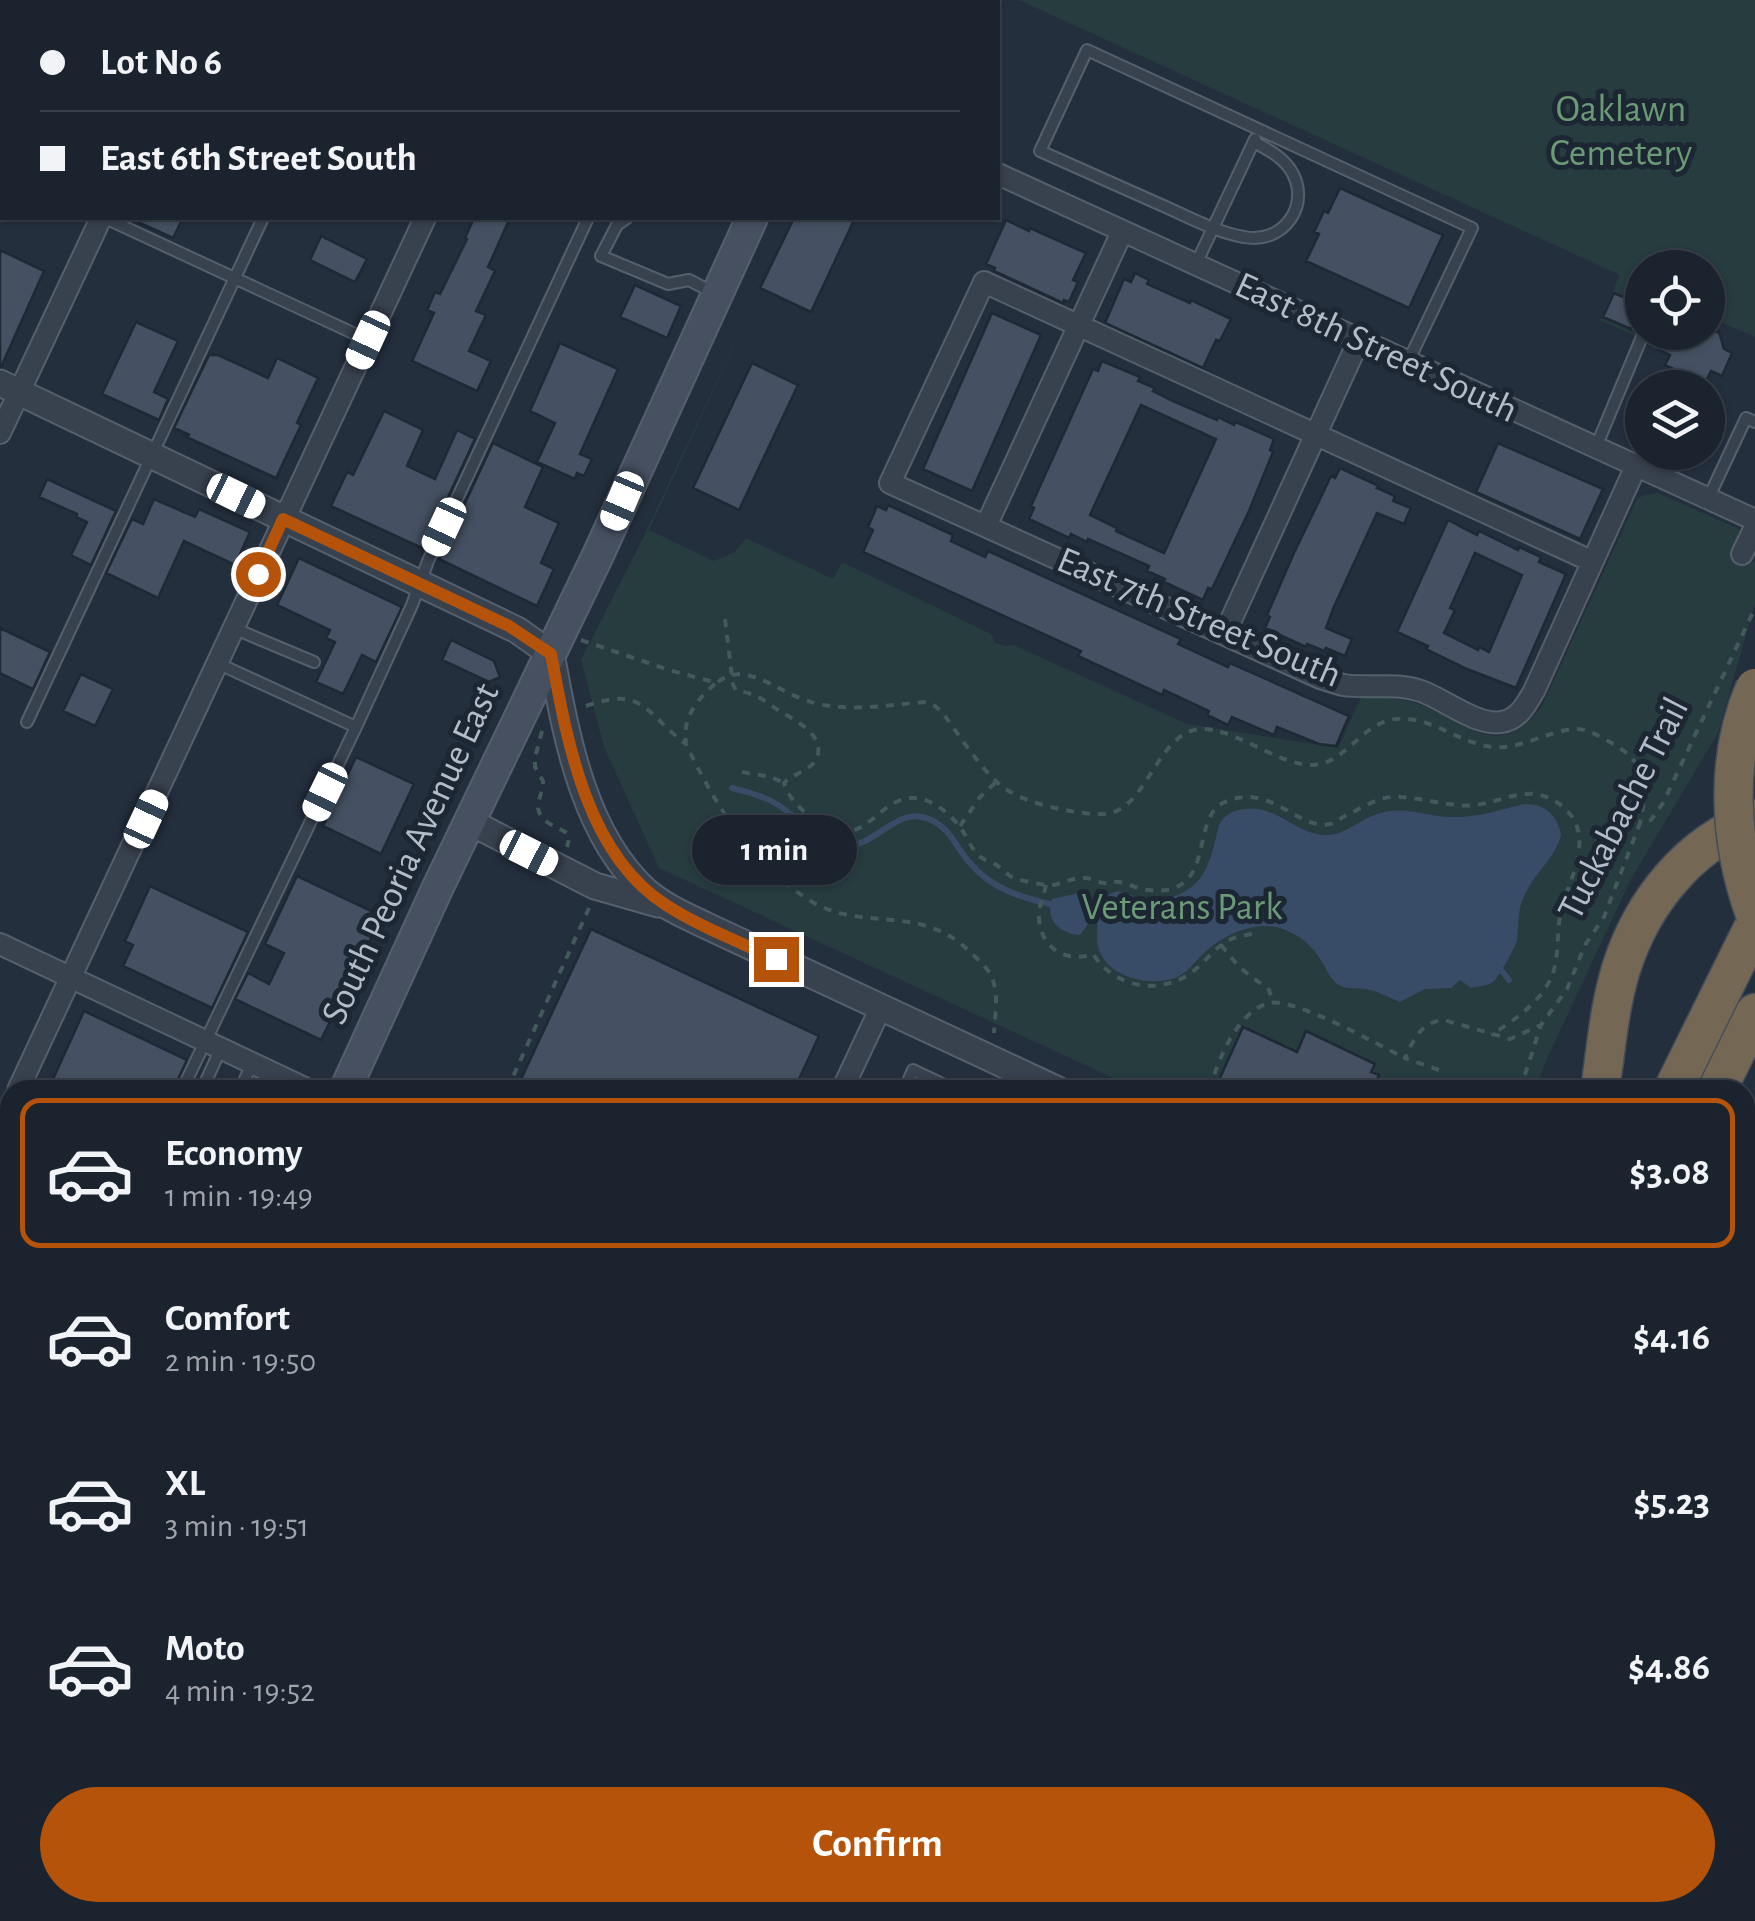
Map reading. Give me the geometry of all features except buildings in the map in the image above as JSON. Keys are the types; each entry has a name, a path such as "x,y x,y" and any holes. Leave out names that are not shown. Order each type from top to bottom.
{"highway":[{"path":"1755,688 1739,738 1734,788 1737,848 1755,914"},
{"path":"1602,1080 1622,969 1651,905 1693,856 1720,836 1755,819"},
{"path":"1678,1080 1755,924"},
{"path":"1722,1080 1755,1013"}],"main road":[{"name":"South Peoria Avenue East","path":"350,1080 751,220"}],"street":[{"name":"East 8th Street South","path":"1000,175 1625,461"},
{"path":"0,433 9,388 102,220"},
{"path":"23,1080 424,220"},
{"path":"986,526 1122,232"},
{"name":"East 7th Street South","path":"1078,325 984,282 890,483 1320,678 1342,684 1396,685 1421,691 1482,720 1498,723 1513,718 1526,705 1591,561"},
{"path":"1078,325 1591,561 1634,470"},
{"path":"1226,633 1359,340"},
{"path":"9,388 517,630 551,654 566,730 593,812 620,863 667,906"},
{"name":"East 8th Street South","path":"1644,470 1755,524"},
{"path":"1742,554 1755,524"},
{"path":"470,822 595,886 667,906 880,1008 1054,1080"},
{"path":"0,944 288,1080"},
{"path":"847,1080 880,1008"}],"lane":[{"path":"1254,142 1288,166 1298,194 1292,219 1280,232 1256,239 1212,228 1040,151 1087,50 1472,228 1408,363"},
{"path":"1196,265 1260,129"},
{"path":"107,220 368,340"},
{"path":"27,722 262,220"},
{"path":"189,1080 213,1045 587,220"},
{"path":"624,220 617,225 601,256 668,284 690,280 717,295"},
{"path":"1596,448 1637,350"},
{"path":"1708,500 1746,418 1755,422"},
{"path":"233,628 314,662"},
{"path":"217,663 356,727"},
{"path":"204,1080 213,1045"},
{"path":"244,1080 252,1063"},
{"path":"908,1080 913,1070 934,1080"}],"path":[{"name":"Tuckabache Trail","path":"1523,1080 1541,1025 1567,989 1585,945 1604,917 1640,822 1651,820 1663,803 1755,608"},
{"path":"725,619 736,690 763,699 802,723 814,737 819,752 816,760 784,784"},
{"path":"581,640 717,682"},
{"path":"994,1033 996,1007 990,972 960,942 930,925 841,914 808,899 774,874 746,844 718,805 684,733 697,700 717,682 731,674 746,674 802,699 842,708 926,702 935,706 996,782 1028,800 1098,814 1119,810 1141,788 1169,747 1191,731 1212,729 1293,763 1315,765 1328,762 1370,730 1393,720 1409,719 1436,726 1496,748 1580,729 1620,748 1640,766 1644,794 1640,822"},
{"path":"586,706 619,698 639,703 686,744"},
{"path":"542,731 535,758 535,767 544,781 538,808 544,820 567,833 563,856"},
{"path":"742,772 784,784 805,812 828,828 858,830 904,799 916,798 943,810 960,826 979,856 1011,877 1046,888 1088,878 1104,884 1116,880 1149,891 1175,887 1194,871 1208,820 1220,804 1234,799 1252,796 1327,825 1388,797 1472,806 1513,795 1542,795 1559,803 1577,825 1578,856 1561,910 1551,978 1518,1018 1491,1035"},
{"path":"960,826 996,782"},
{"path":"1046,888 1039,914 1044,935 1058,953 1070,958 1093,954 1116,978 1136,985 1165,984 1187,976 1231,939 1258,933"},
{"path":"512,1080 594,897"},
{"path":"1222,945 1239,967 1268,990 1273,1002"},
{"path":"1214,1080 1234,1032 1250,1014 1273,1002 1295,1006 1439,1070"},
{"path":"1405,1058 1416,1036 1432,1021 1444,1020 1510,1039 1541,1025"}],"green space":[{"name":"Oaklawn Cemetery","path":"1019,0 1755,0 1755,337 1725,324 1725,250 1625,250 1625,331 1600,320 1620,275"},
{"name":"Veterans Park","path":"757,296 649,530 714,561 735,552 746,538 833,579 842,562 991,634 995,643 1014,645 1187,724 1338,748 1361,697 1379,697 1409,701 1478,732 1494,736 1509,733 1525,724 1542,706 1637,499 1644,495 1658,493 1739,529 1743,534 1738,555 1755,562 1755,603 1718,733 1631,879 1539,1080 1117,1080 659,868 604,747 581,660"}],"water":[{"path":"1525,804 1549,812 1561,835 1522,900 1517,940 1510,955 1494,981 1483,986 1471,988 1460,980 1451,988 1425,989 1400,1002 1371,990 1344,987 1332,979 1306,942 1284,929 1267,926 1242,930 1225,938 1175,978 1141,980 1118,972 1102,957 1097,923 1091,920 1080,935 1072,934 1060,928 1050,913 1052,899 1079,893 1095,912 1115,892 1145,900 1181,893 1196,883 1204,871 1221,821 1240,810 1266,811 1313,833 1331,835 1390,811 1460,817"}],"waterway":[{"path":"732,788 770,800 816,836 845,846 856,845 907,817 929,819 948,833 987,879 1017,895 1050,904"},
{"path":"1501,970 1509,980"}],"route":[{"path":"258,574 283,519 517,630 551,654 575,762 593,812 620,863 667,906 776,959"}]}
